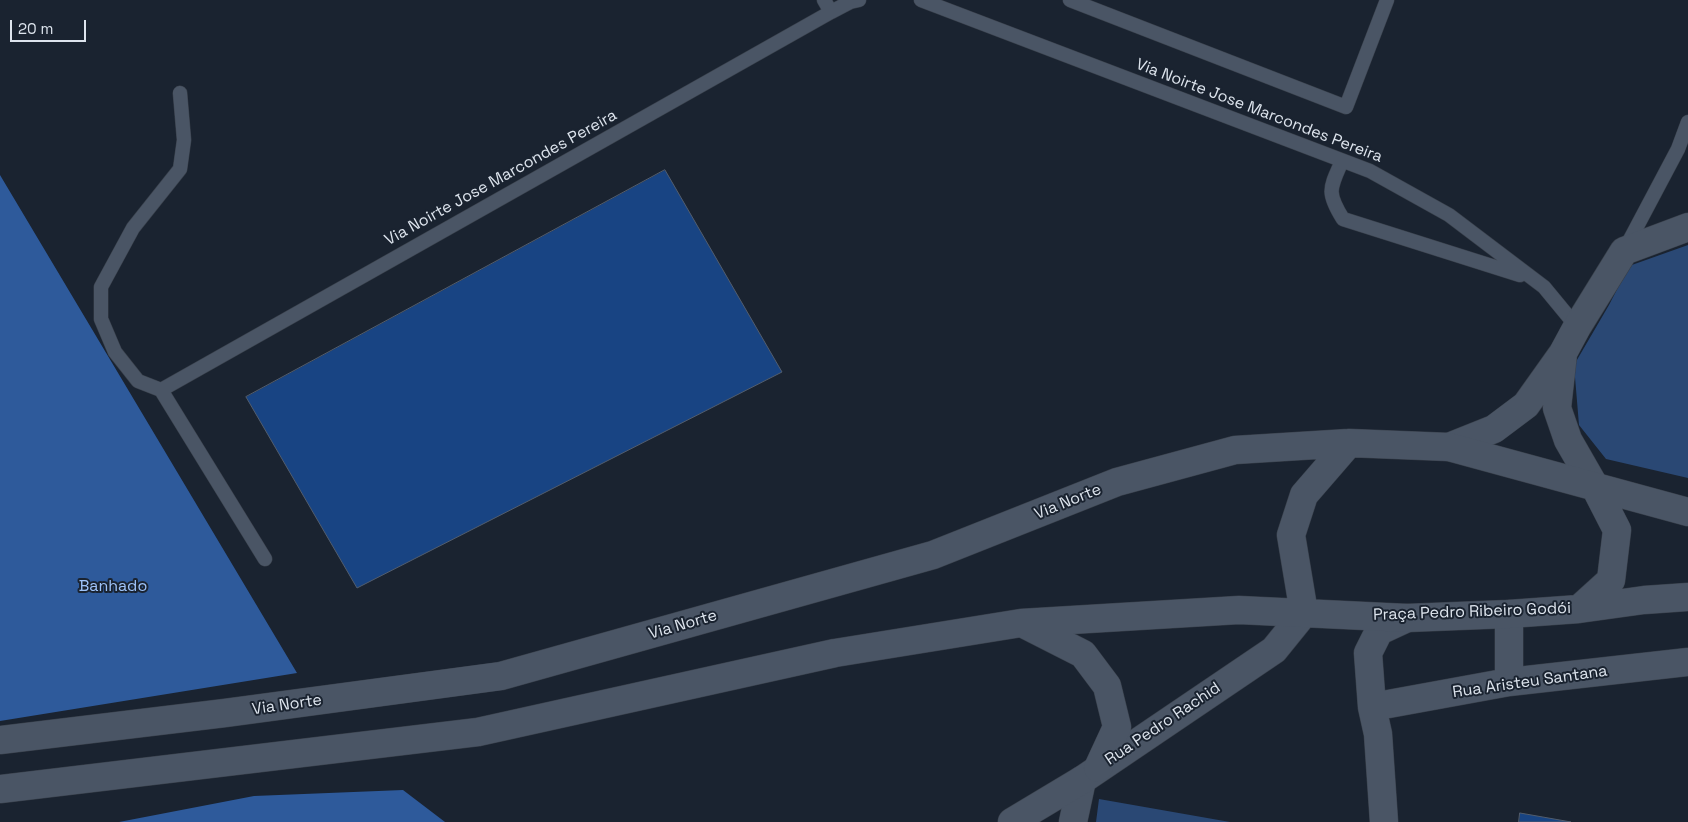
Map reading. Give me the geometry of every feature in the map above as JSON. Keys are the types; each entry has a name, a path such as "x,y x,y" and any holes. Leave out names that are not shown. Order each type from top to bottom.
{"main road":[{"path":"1449,447 1494,429 1526,405 1563,353 1624,251 1688,228"},
{"path":"1563,353 1557,408 1568,440 1617,530 1611,580 1579,609"},
{"path":"0,789 478,732 835,653 1021,623 1239,610 1304,613 1291,535 1304,495 1349,443 1449,447 1688,512"},
{"name":"Via Norte","path":"0,740 225,713 501,676 933,555 1117,482 1235,450 1349,443"},
{"name":"Praça Pedro Ribeiro Godói","path":"1304,613 1407,618 1509,614 1579,609 1644,600 1688,598"},
{"name":"Rua Pedro Rachid","path":"1012,822 1090,774 1274,650 1304,613"},
{"path":"1509,614 1509,682"},
{"path":"1384,822 1378,734 1372,707 1368,653 1379,631 1407,618"},
{"path":"1021,623 1083,654 1107,686 1117,728 1090,774 1073,822"},
{"name":"Rua Aristeu Santana","path":"1372,707 1509,682 1688,662"}],"lane":[{"path":"824,0 830,12"},
{"name":"Via Noirte Jose Marcondes Pereira","path":"161,390 830,12 850,2 859,0"},
{"name":"Via Noirte Jose Marcondes Pereira","path":"921,0 1370,171 1449,215 1544,287 1577,327"},
{"path":"1070,0 1346,106 1387,0"},
{"path":"180,93 184,140 180,169 133,228 101,287 101,319 115,352 138,380 161,390 265,559"},
{"path":"1624,251 1678,150 1688,122"},
{"path":"1342,160 1331,186 1334,205 1343,219 1530,278"}],"shaded area":[{"path":"1688,245 1688,478 1606,459 1579,425 1574,365 1629,266"},
{"path":"1099,799 1230,822 1096,822"}],"green space":[{"name":"Banhado","path":"0,175 297,673 0,721"},
{"path":"403,790 445,822 119,822 254,796"}],"building":[{"path":"665,170 782,372 357,588 246,397"},
{"path":"1520,813 1571,822 1519,822"}]}
